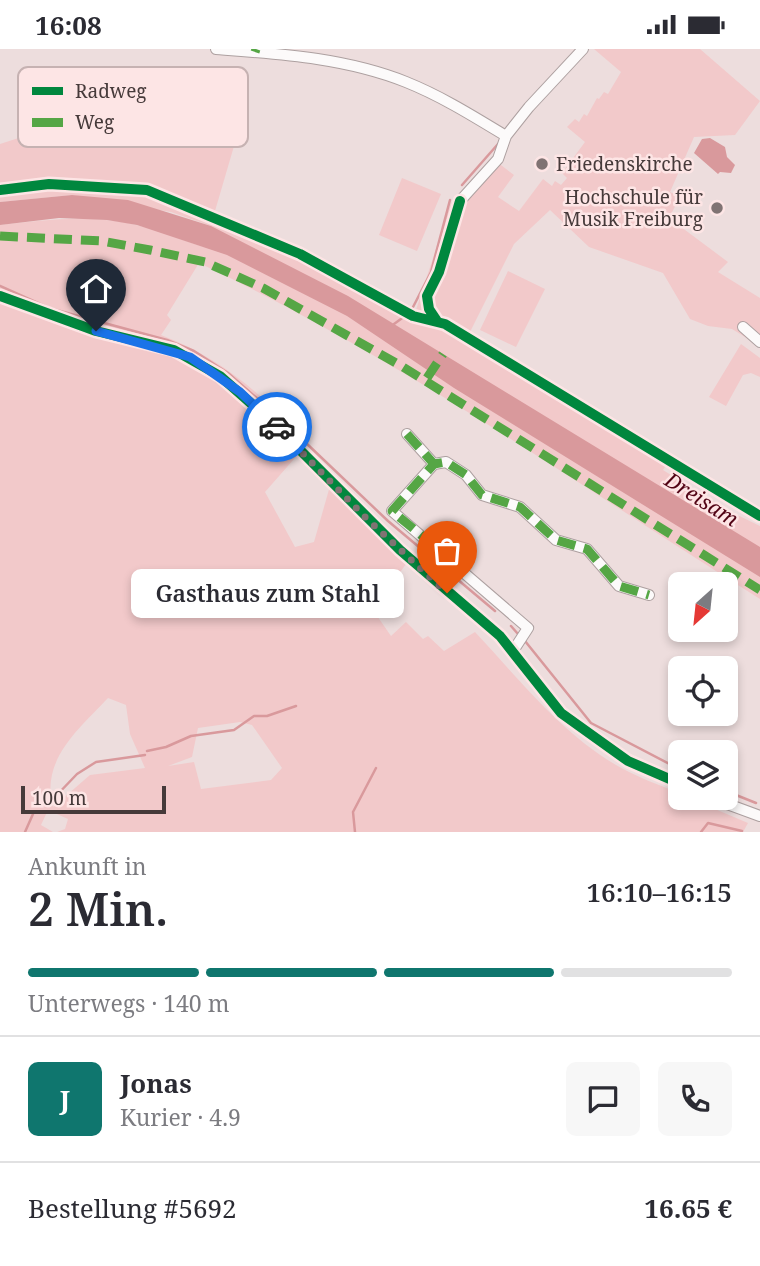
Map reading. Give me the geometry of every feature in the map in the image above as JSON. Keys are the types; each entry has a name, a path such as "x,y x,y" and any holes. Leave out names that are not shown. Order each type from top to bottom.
{"street":[{"path":"216,49 256,50 320,59 388,76 452,103 506,136"},
{"path":"460,201 498,159 506,136 583,49"},
{"path":"0,296 96,331 174,350 220,376 271,421 400,550 515,648 561,713 628,761 668,779"},
{"path":"743,327 760,342"},
{"path":"407,434 434,464"},
{"path":"515,648 528,628 392,511 434,464 446,462 455,466 482,495 520,507 556,540 587,548 619,586 649,595"},
{"path":"738,808 760,816"}],"shaded area":[{"path":"594,49 700,49 760,101 735,135 694,137 670,192 680,197 669,218 728,262 718,272 760,298 760,335 753,342 732,329 708,326 690,319 663,273 589,247 550,210 514,244 469,334 670,459 663,470 727,510 760,526 760,599 738,585 738,572 718,572 415,380 272,299 199,263 167,315 171,320 161,335 204,355 241,380 309,442 265,492 295,547 314,542 330,486 406,564 373,610 391,636 406,622 423,639 428,636 444,651 475,632 541,704 577,737 616,765 668,788 668,810 717,810 748,823 743,832 57,832 65,829 68,819 48,810 41,825 53,832 0,832 0,225 68,219 102,220 145,227 204,247 211,226 171,212 72,195 0,202 0,144 18,138 18,147 234,147 215,211 415,313 451,203 462,191 469,194 497,162 514,175 498,197 519,211 543,179 552,186 555,181 561,185 567,178 562,173 585,142 567,127 575,119 579,122 584,114 587,116 597,98 604,92 608,94 621,72","holes":["108,698 126,705 130,734 145,768 90,775 53,807 50,790 57,760 74,734","240,722 252,725 282,768 271,780 201,789 194,762 168,766 192,757 198,728"]},
{"path":"710,138 725,147 727,157 735,165 731,173 718,174 694,153 702,139"},
{"path":"402,178 441,194 417,251 379,235"},
{"name":"Dreisam","path":"72,195 128,200 211,226 348,296 760,547 760,577 454,388 347,316 227,255 137,225 107,220 59,218 0,225 0,202"},
{"path":"508,271 545,289 516,347 480,330"},
{"path":"741,344 760,358 760,377 751,373 743,375 726,406 709,397"}],"waterway":[{"path":"462,185 498,144"},
{"path":"412,309 431,272 450,200"},
{"path":"0,286 49,308 167,340 194,351 228,373 388,521 495,611"},
{"path":"394,324 405,316"},
{"path":"511,626 518,634"},
{"path":"525,641 591,723 668,763"},
{"path":"147,751 166,747 191,736 234,730 254,716 267,716 296,706"},
{"path":"55,797 77,774 96,762 145,755"},
{"path":"355,832 353,812 376,768"},
{"path":"738,796 756,803"},
{"path":"25,832 33,814"},
{"path":"701,832 708,823 742,831"}],"marked path":[{"path":"0,236 102,241 150,250 205,262 263,288 403,367 760,590"},
{"path":"427,378 443,354"},
{"path":"407,434 434,464"},
{"path":"455,563 392,511 434,464 446,462 466,475 482,495 520,507 556,540 587,549 619,586 649,595"}],"cycle path":[{"path":"0,190 49,184 147,190 300,254 413,316 445,324 760,516"},
{"path":"437,321 429,309 427,296 439,272 460,201"},
{"path":"0,296 96,331 174,350 220,376 271,421 400,550 500,636 561,713 628,761 668,778"}],"way so far":[{"path":"277,427 365,517 447,593"}],"place":[{"name":"Friedenskirche","path":"542,164"},
{"name":"Hochschule für Musik Freiburg","path":"717,208"},
{"name":"Gasthaus zum Stahl","path":"447,593"}],"route":[{"path":"96,331 174,350 190,357 240,392 277,427"}]}
